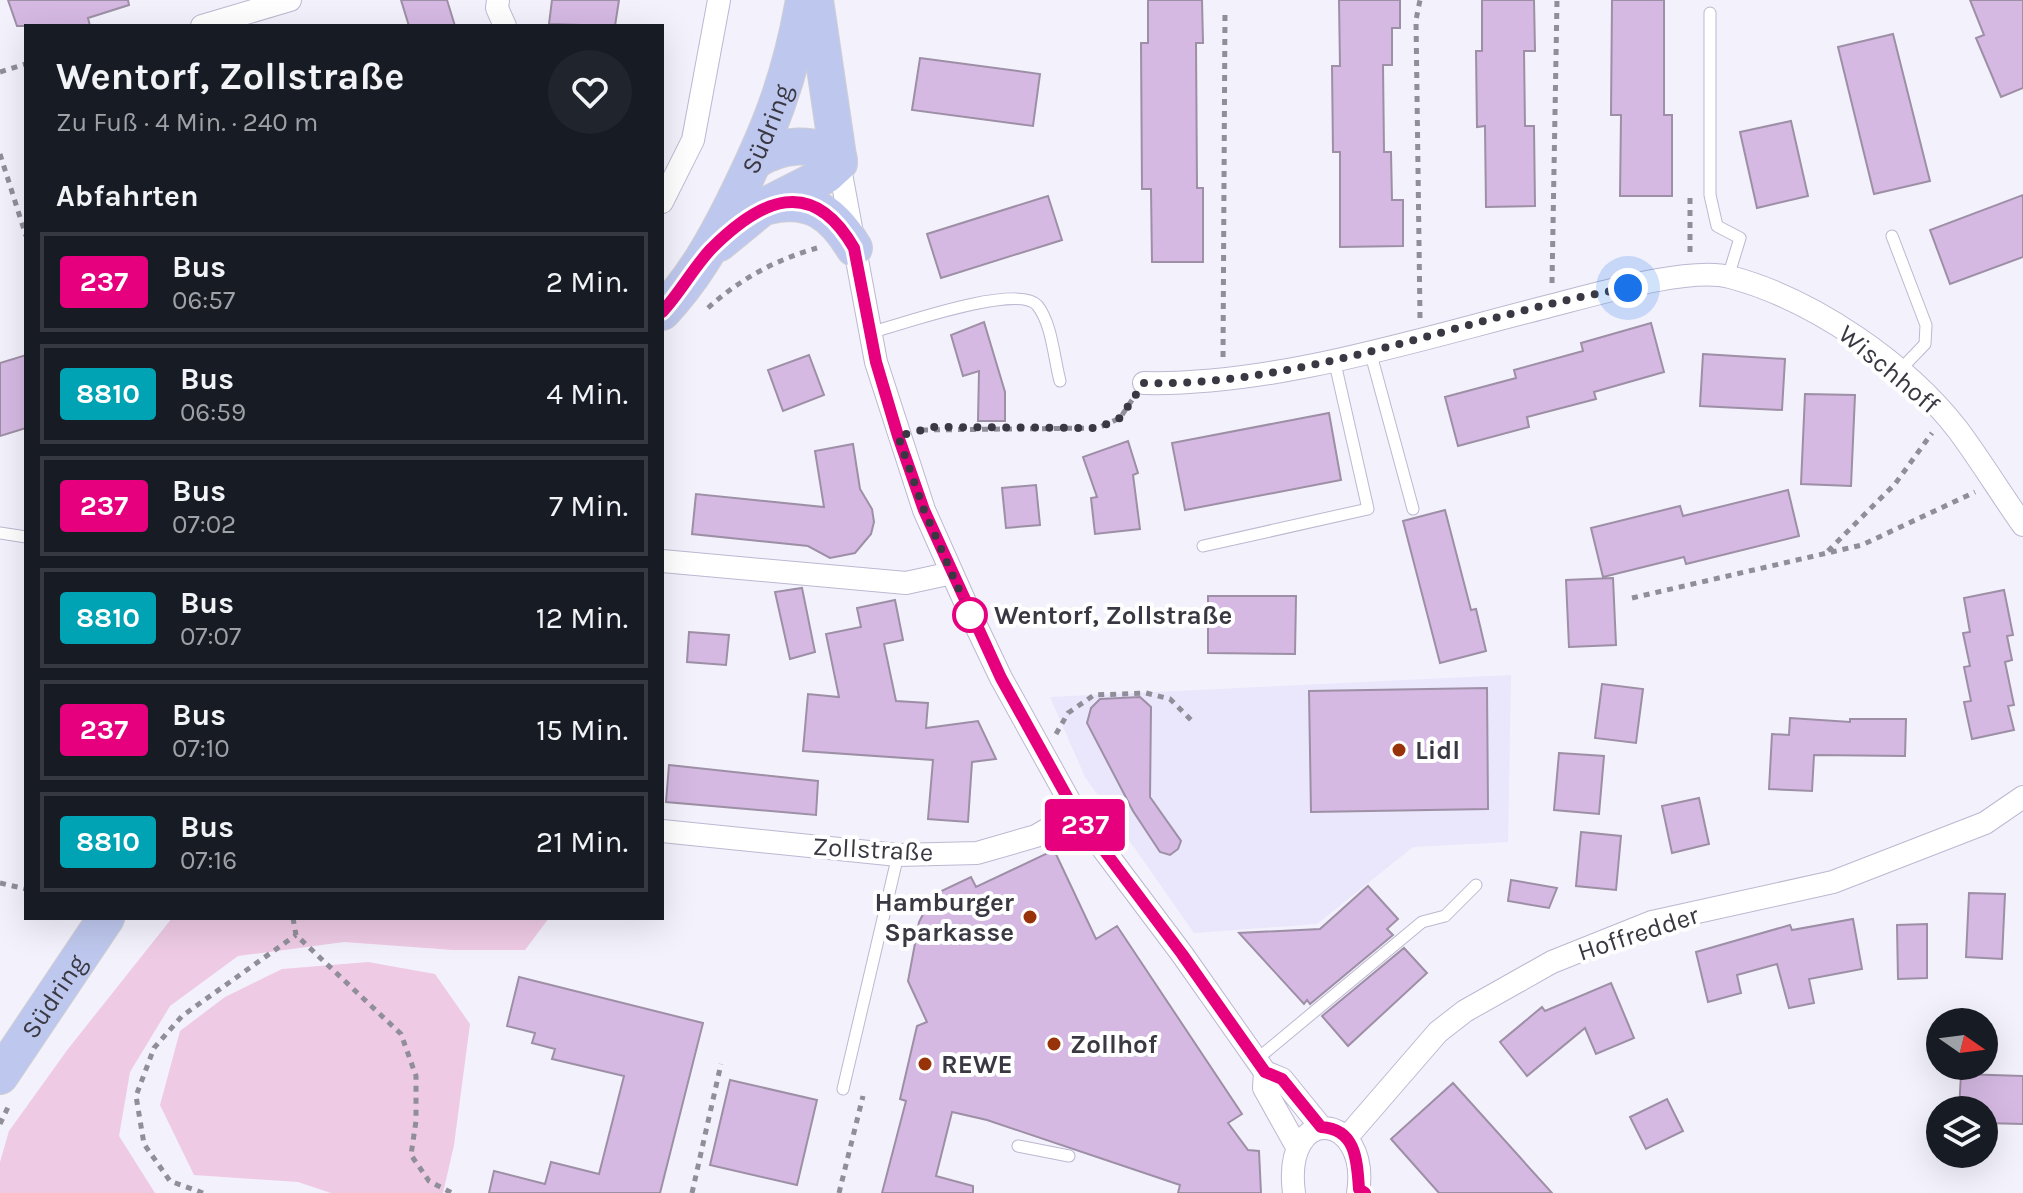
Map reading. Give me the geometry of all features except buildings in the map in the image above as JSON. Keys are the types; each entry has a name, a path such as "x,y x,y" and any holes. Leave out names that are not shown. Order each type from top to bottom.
{"main road":[{"name":"Südring","path":"664,309 710,251 756,160 784,92 804,0"},
{"path":"815,0 839,162"},
{"path":"756,160 789,146 818,149 839,162"},
{"name":"Südring","path":"710,251 763,207 826,175 839,162"},
{"path":"763,207 800,201 816,206 832,217 854,248"},
{"name":"Südring","path":"0,1076 105,920"}],"street":[{"path":"209,24 290,0"},
{"path":"498,0 504,24"},
{"path":"664,198 693,140 719,0"},
{"path":"839,162 869,333 898,436 924,510 1001,678 1076,813 1261,1066 1282,1079 1321,1127"},
{"name":"Wischhoff","path":"1144,383 1223,381 1420,339 1597,293 1690,277 1728,277 1797,303 1845,328 1898,372 1944,416 2023,525"},
{"path":"664,561 906,583 952,573"},
{"name":"Hoffredder","path":"1348,1136 1438,1032 1465,1011 1552,962 1652,922 1833,882 1985,823 2023,797"},
{"name":"Zollstraße","path":"664,831 898,855 977,853 1036,836 1076,813"},
{"path":"1261,1066 1264,1088 1297,1147"},
{"path":"1294,1193 1293,1160 1297,1147 1303,1135 1321,1127 1334,1127 1348,1136 1357,1162 1360,1192"}],"lane":[{"path":"1710,13 1710,195 1717,226 1740,238 1728,277"},
{"path":"1892,236 1926,325 1925,344 1898,372"},
{"path":"869,333 989,300 1024,298 1035,303 1045,319 1060,381"},
{"path":"1370,350 1413,509"},
{"path":"1203,546 1368,509 1334,358"},
{"path":"0,533 24,537"},
{"path":"843,1089 898,855"},
{"path":"1261,1066 1422,922 1445,916 1476,885"},
{"path":"1018,1146 1069,1156"}],"path":[{"path":"1420,0 1416,20 1420,339"},
{"path":"1552,305 1557,0"},
{"path":"1223,381 1225,10"},
{"path":"0,72 24,65"},
{"path":"0,154 24,230"},
{"path":"701,314 734,284 791,255 820,247 854,248"},
{"path":"898,436 934,427 1098,428 1120,418 1144,383"},
{"path":"1827,552 1895,484 1944,416"},
{"path":"1632,598 1862,545 1994,483"},
{"path":"1042,755 1068,713 1094,695 1146,693 1170,699 1193,722"},
{"path":"0,883 24,889"},
{"path":"293,920 296,935 401,1034 416,1076 416,1121 411,1155 429,1181 452,1193"},
{"path":"203,1193 170,1181 144,1144 136,1096 154,1048 182,1016 296,935"},
{"path":"692,1193 721,1064"},
{"path":"839,1193 863,1096"}],"shaded area":[{"path":"1511,675 1508,842 1413,847 1317,924 1194,933 1085,777 1050,697"},
{"path":"170,920 548,920 525,950 453,950 344,942 238,956 170,1006 130,1072 119,1136 155,1193 0,1193 0,1162 9,1131 68,1049"},
{"path":"368,962 435,974 470,1024 454,1145 443,1193 331,1193 298,1182 194,1175 160,1105 180,1031 225,997 282,969"}],"bus line":[{"name":"237","path":"664,310 710,251 763,207 800,201 816,206 832,217 844,232 854,248 861,300 876,362 924,510 1001,678 1042,755 1076,813 1182,954 1265,1072 1282,1079 1321,1127 1334,1127 1348,1136 1357,1162 1359,1189 1365,1193"}],"place":[{"name":"Wentorf, Zollstraße","path":"970,615"},
{"name":"Lidl","path":"1399,750"},
{"name":"Hamburger Sparkasse","path":"1030,917"},
{"name":"Zollhof","path":"1054,1044"},
{"name":"REWE","path":"925,1064"}],"route":[{"path":"970,615 924,510 898,436 934,427 1098,428 1120,418 1144,383 1223,381 1395,345 1597,293 1628,288"}]}
